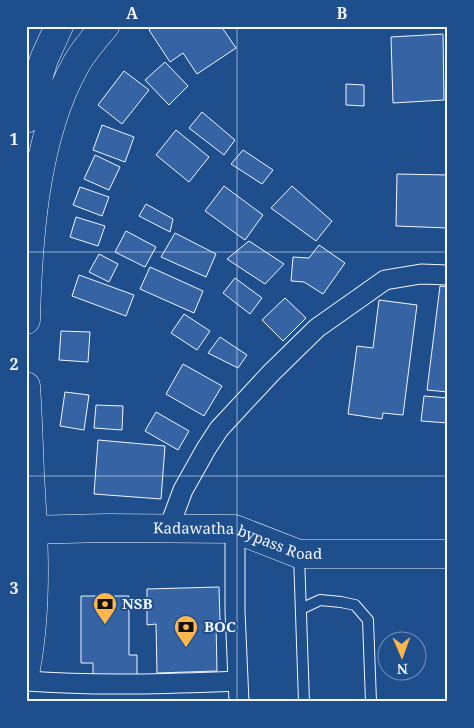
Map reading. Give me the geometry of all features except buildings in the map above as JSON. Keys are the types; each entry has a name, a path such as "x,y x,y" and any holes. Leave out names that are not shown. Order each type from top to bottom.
{"main road":[{"path":"26,119 44,59 59,26"},
{"path":"26,320 31,239 43,156 63,90 76,64 98,31"},
{"path":"26,386 32,622 26,669"},
{"name":"Kadawatha bypass Road","path":"30,530 106,528 168,530 235,529 299,554 448,554"}],"street":[{"path":"168,530 183,490 219,429 264,380 317,328 385,280 420,274 448,275"},
{"path":"235,529 237,681 239,702"},
{"path":"26,681 103,684 237,681"}],"lane":[{"path":"299,554 304,702"},
{"path":"301,609 320,600 341,602 355,605 368,620 371,702"}],"place":[{"name":"NSB","path":"105,625"},
{"name":"BOC","path":"186,648"}]}
